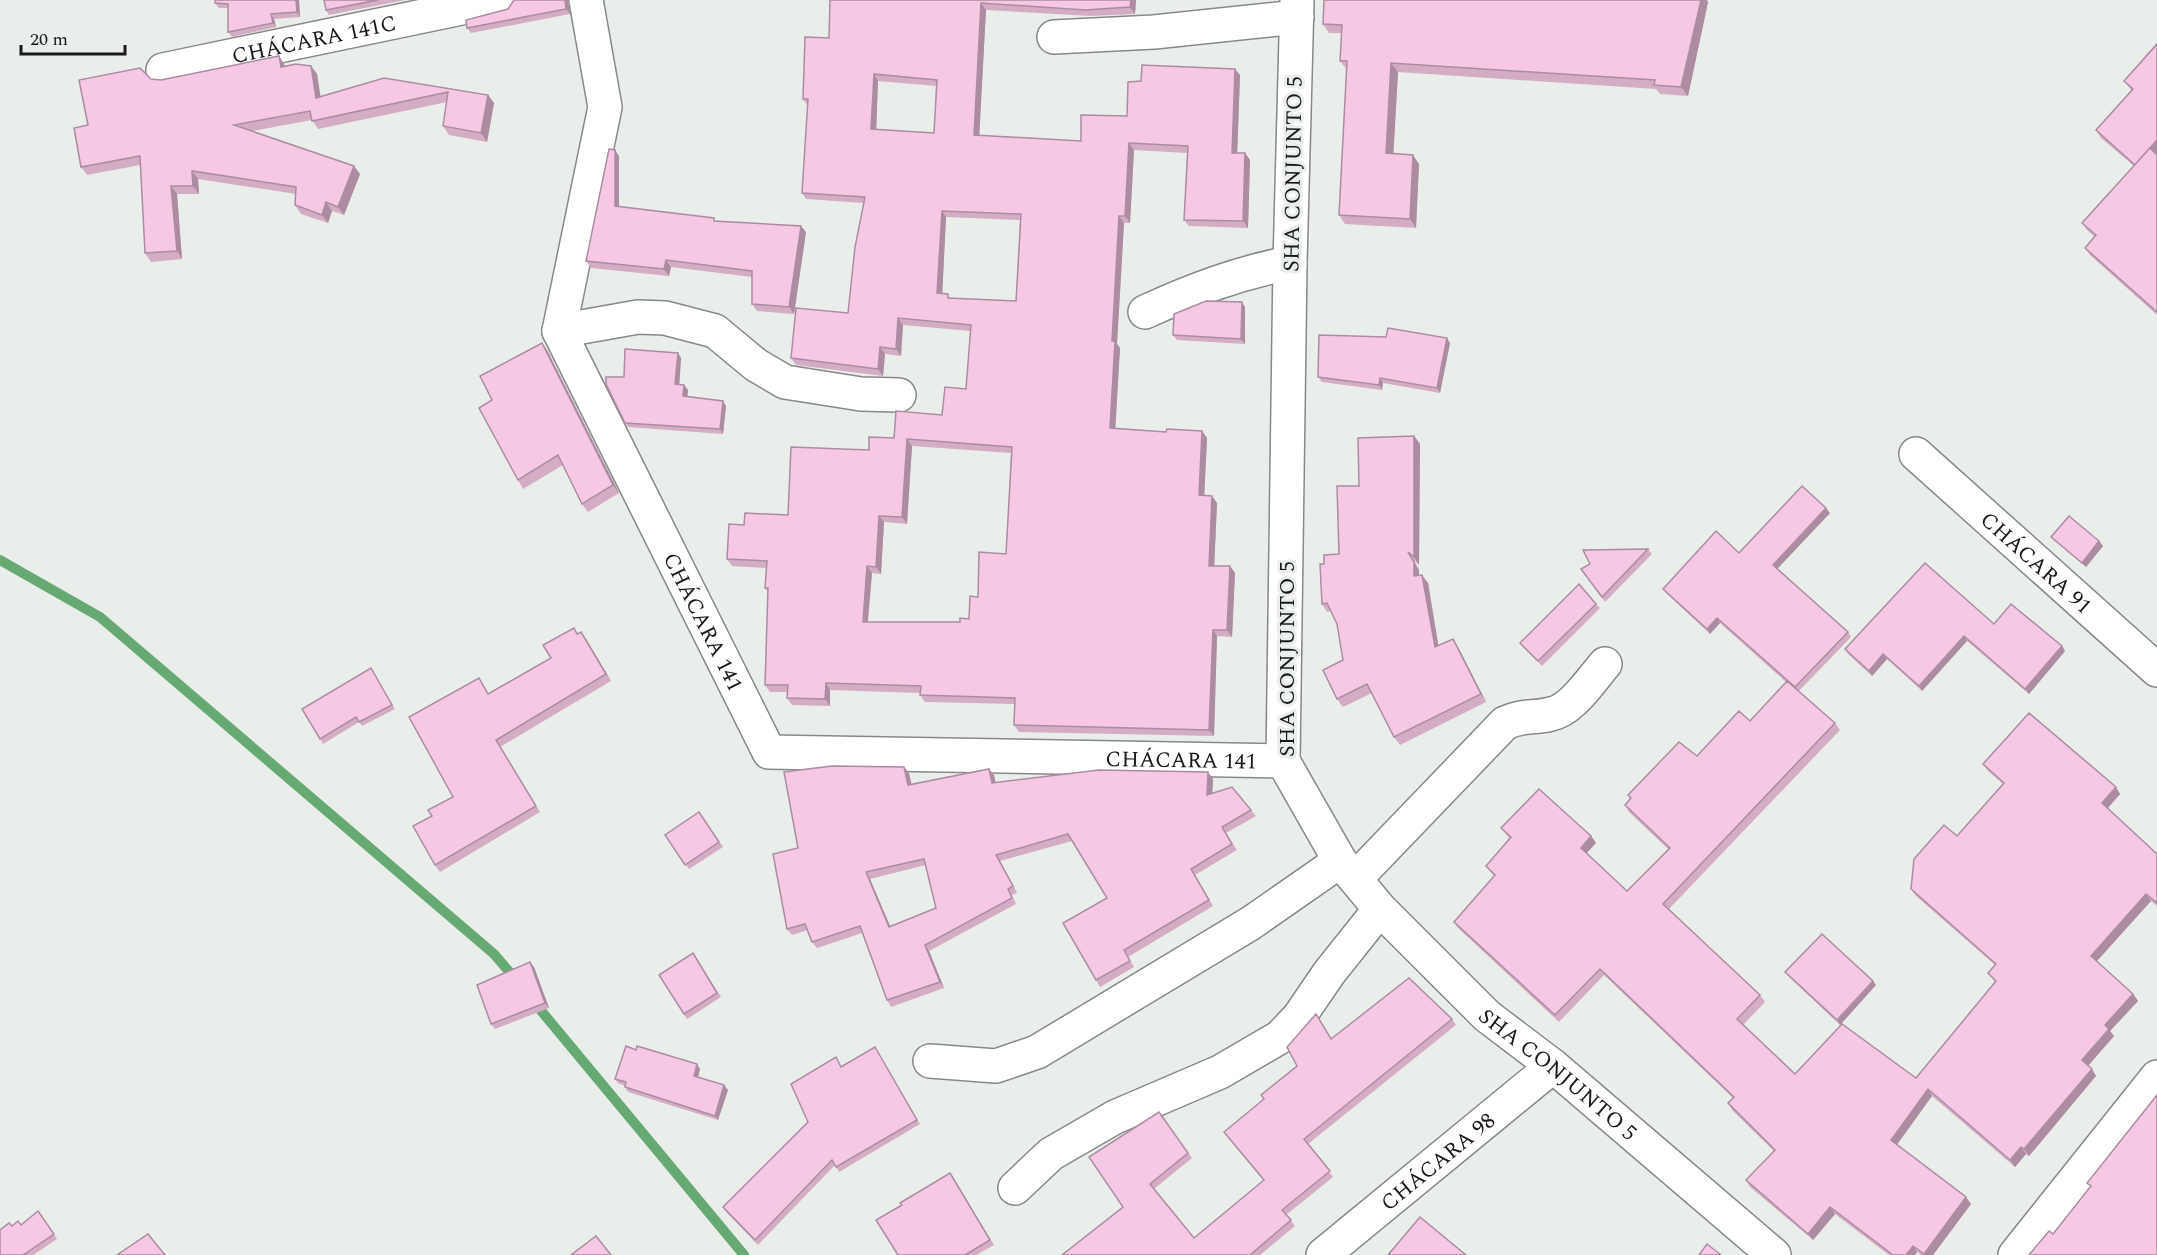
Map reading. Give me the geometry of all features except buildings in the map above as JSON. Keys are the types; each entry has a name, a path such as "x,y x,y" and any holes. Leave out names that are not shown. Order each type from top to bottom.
{"street":[{"name":"CHÁCARA 141C","path":"164,70 500,0"},
{"path":"586,0 605,107 559,331 638,317 665,318 715,332 756,365 785,382 861,394 899,395"},
{"path":"1054,37 1154,32 1297,8"},
{"name":"SHA CONJUNTO 5","path":"1297,8 1290,263 1283,761 1348,869 1380,909 1487,1016 1553,1066 1774,1255"},
{"path":"1145,312 1221,280 1290,263"},
{"name":"CHÁCARA 141","path":"559,331 769,752 1283,761"},
{"name":"CHÁCARA 91","path":"1916,454 2157,670"},
{"path":"930,1061 996,1065 1037,1052 1251,922 1348,869 1505,723 1521,716 1549,715 1563,710 1605,664"},
{"path":"1015,1188 1051,1154 1115,1117 1220,1072 1280,1037 1299,1017 1329,973 1380,909"},
{"name":"CHÁCARA 98","path":"1323,1255 1553,1066"},
{"path":"2014,1255 2157,1077"}],"waterway":[{"path":"0,560 100,617 494,954 518,982"},
{"path":"533,1001 744,1255"}]}
